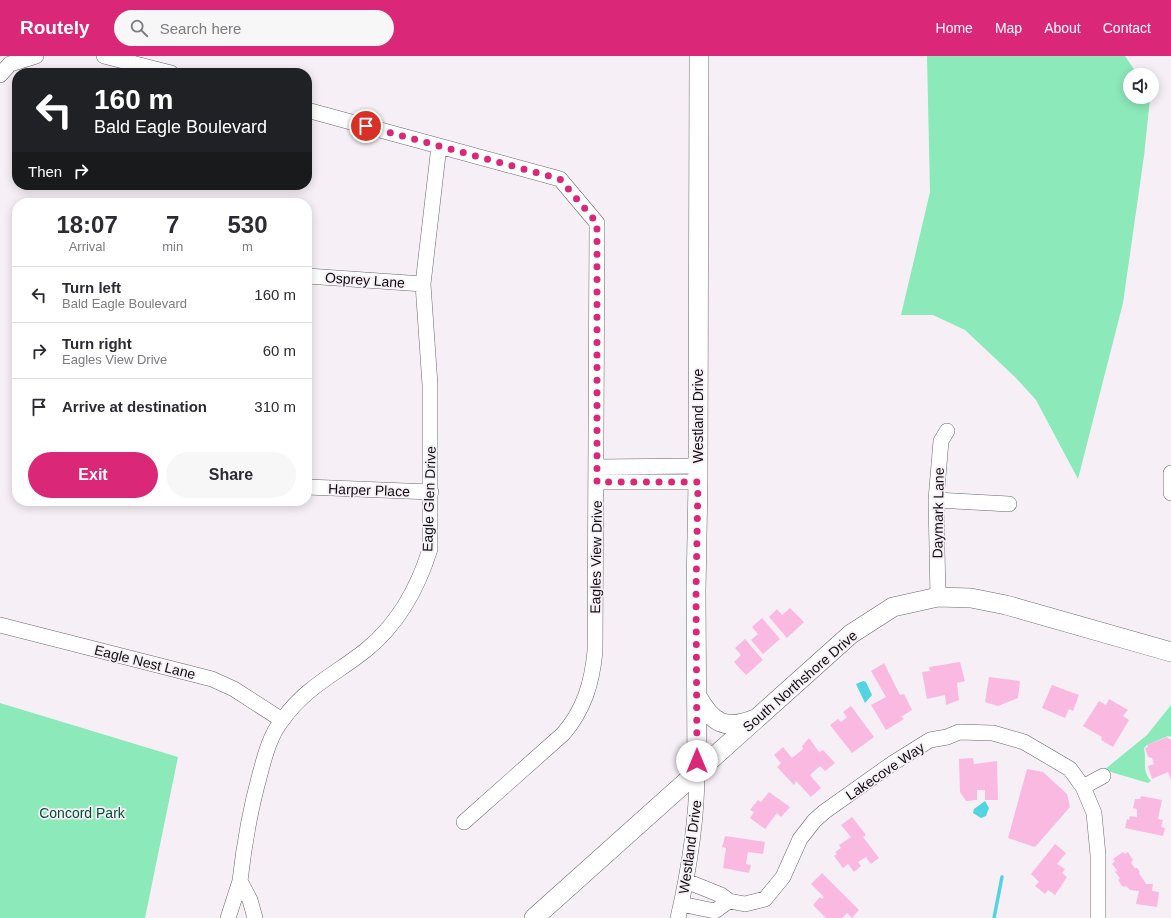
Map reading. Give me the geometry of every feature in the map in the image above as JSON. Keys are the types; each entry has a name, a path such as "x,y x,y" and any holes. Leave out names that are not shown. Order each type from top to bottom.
{"main road":[{"name":"Westland Drive","path":"697,772 696,591 698,474 699,56"},
{"name":"South Northshore Drive","path":"534,918 851,634 893,607 938,597 971,598 1006,605 1171,652"},
{"path":"697,696 708,714 724,724 737,725 759,718"}],"street":[{"path":"0,75 10,64 36,56"},
{"path":"104,56 152,68"},
{"name":"Eagles View Drive","path":"312,111 560,179 597,223 595,652 590,686 576,718 563,734 464,822"},
{"name":"Eagle Glen Drive","path":"228,918 240,881 247,828 254,795 265,753 272,735 297,701 312,687 366,650 397,619 414,590 425,566 430,549 430,385 423,284 439,146"},
{"name":"Osprey Lane","path":"312,276 423,284"},
{"name":"Daymark Lane","path":"938,597 936,500 941,441 947,431"},
{"path":"1171,473 1171,493"},
{"path":"597,475 698,474"},
{"name":"Harper Place","path":"312,487 431,492"},
{"path":"936,500 1009,504"},
{"name":"Eagle Nest Lane","path":"0,625 212,679 234,689 282,720"},
{"name":"Lakecove Way","path":"686,881 721,895 729,901 745,904 765,898 783,877 800,839 814,821 892,763 930,740 947,737 959,732 993,733 1024,742 1070,769 1083,787 1094,812 1098,855 1098,918"},
{"name":"Westland Drive","path":"680,911 691,856 692,832 697,797 697,772"},
{"path":"1083,787 1103,776"},
{"path":"240,881 250,900 255,918"},
{"path":"680,911 715,911 729,901"}],"green space":[{"path":"927,56 1125,56 1133,68 1123,68 1123,104 1149,104 1144,156 1123,303 1078,479 1036,400 1016,378 965,330 933,315 901,315 930,192"},
{"name":"Concord Park","path":"0,703 178,757 145,918 0,918"},
{"path":"1171,705 1171,737 1168,736 1147,745 1144,748 1145,769 1151,781 1148,783 1104,770 1147,735"}],"water":[{"path":"863,681 866,682 872,695 865,703 856,684"},
{"path":"985,801 989,808 986,816 981,818 973,813 974,809"}],"building":[{"path":"790,608 804,622 787,638 769,617 777,609 782,615"},
{"path":"762,618 780,639 763,654 751,640 758,634 752,627"},
{"path":"745,639 763,660 746,675 734,662 741,655 735,648"},
{"path":"960,662 965,681 957,683 959,700 946,705 945,695 927,699 922,672 930,671 929,667"},
{"path":"884,663 900,695 904,694 912,710 901,717 904,719 886,730 871,705 886,697 871,671"},
{"path":"989,677 1020,681 1018,698 998,706 985,702"},
{"path":"1052,685 1079,695 1073,711 1069,709 1065,718 1042,708"},
{"path":"1109,699 1128,710 1123,716 1129,720 1113,747 1101,740 1102,737 1083,726 1099,701 1106,705"},
{"path":"851,706 874,737 852,753 830,725 838,719 841,722 847,717 843,712"},
{"path":"1167,737 1171,740 1171,780 1168,772 1152,779 1148,766 1154,764 1152,758 1148,757 1145,748 1148,747 1147,745"},
{"path":"809,738 819,752 823,750 835,763 825,771 820,766 810,775 821,788 811,797 796,781 794,785 777,767 781,763 774,755 783,747 792,758 803,749 802,746"},
{"path":"973,758 974,764 997,761 998,800 985,800 985,790 977,790 977,800 966,801 960,792 959,759"},
{"path":"1027,769 1043,772 1067,794 1070,807 1035,847 1008,838"},
{"path":"769,792 790,807 781,817 777,813 765,829 750,818 754,812 750,810 758,800 761,802"},
{"path":"1141,796 1162,800 1158,819 1163,820 1161,827 1165,828 1163,836 1125,828 1127,819 1129,820 1130,816 1137,817 1137,809 1133,808 1135,799 1140,799"},
{"path":"852,817 866,835 863,837 879,858 871,864 866,857 858,862 861,866 854,872 848,864 843,868 834,856 837,854 835,852 841,848 839,845 851,837 841,825"},
{"path":"725,836 765,842 763,854 748,852 746,864 751,865 749,873 723,868 726,848 722,847"},
{"path":"1055,844 1066,853 1057,864 1065,869 1062,873 1067,877 1055,895 1048,890 1045,894 1035,886 1039,882 1031,874"},
{"path":"1123,852 1125,854 1128,852 1133,860 1131,863 1140,872 1139,873 1146,884 1153,884 1152,891 1159,892 1157,907 1136,904 1139,891 1130,890 1126,886 1123,887 1118,880 1120,878 1115,872 1117,870 1112,864 1115,861 1113,859"},
{"path":"822,873 859,910 852,918 847,913 842,918 826,918 813,905 820,897 822,899 824,897 811,884"}],"waterway":[{"path":"994,918 1002,877"}],"route":[{"path":"366,126 560,179 597,223 597,482 698,482 696,591 697,761"}]}
